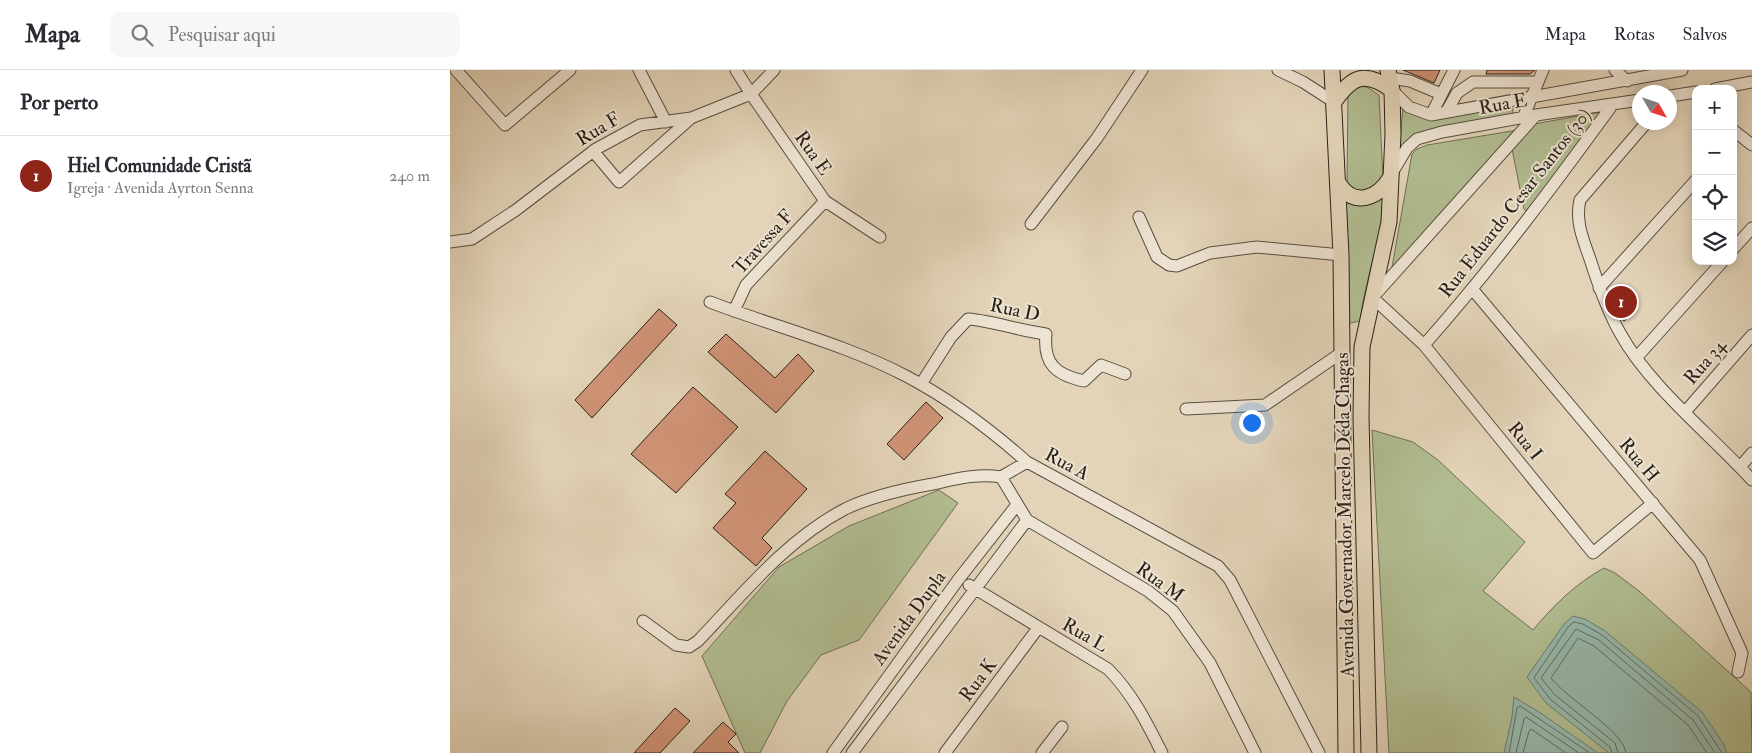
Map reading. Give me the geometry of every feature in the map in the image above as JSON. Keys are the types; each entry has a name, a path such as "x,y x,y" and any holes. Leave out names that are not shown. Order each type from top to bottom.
{"main road":[{"name":"Avenida Governador Marcelo Déda Chagas","path":"1332,70 1341,255 1346,753"},
{"path":"1334,102 1346,84 1359,76 1368,75 1390,79"},
{"name":"Avenida Governador Marcelo Déda Chagas","path":"1369,753 1361,400 1363,339 1388,234 1390,79"},
{"path":"1339,184 1349,195 1361,199 1371,198 1378,193 1390,176"}],"street":[{"path":"456,70 506,125 570,70"},
{"path":"639,70 666,122"},
{"name":"Rua E","path":"736,70 825,201 880,237"},
{"name":"Rua F","path":"450,242 472,239 516,210 593,152 640,125 691,118 751,94 774,70"},
{"path":"1031,224 1097,138 1142,70"},
{"path":"1278,70 1303,82 1334,102"},
{"path":"1390,79 1410,107 1430,114 1454,70"},
{"path":"1522,118 1543,70"},
{"path":"1615,70 1628,81"},
{"name":"Rua E","path":"1430,114 1531,95 1628,81 1682,70"},
{"path":"1390,79 1410,81 1441,94"},
{"path":"1447,111 1457,93 1472,82 1537,82"},
{"path":"1736,85 1752,82"},
{"path":"1677,96 1692,95"},
{"name":"Rua E","path":"1390,176 1407,148 1417,139 1442,132 1536,115 1632,101"},
{"name":"Rua Eduardo Cesar Santos (30)","path":"1424,345 1473,290 1522,228 1613,104"},
{"path":"1374,297 1536,115"},
{"path":"593,152 619,182 691,118"},
{"path":"1640,130 1580,200 1577,212 1580,228 1599,288 1619,332 1636,358 1685,412 1752,480"},
{"path":"1737,136 1752,145"},
{"path":"1599,288 1692,184"},
{"name":"Travessa F","path":"734,311 746,286 825,201"},
{"path":"1139,217 1157,257 1169,265 1177,266 1210,253 1257,247 1341,255"},
{"path":"1737,245 1752,228"},
{"path":"1636,358 1718,265"},
{"name":"Rua H","path":"1473,290 1653,503 1702,564 1742,653 1738,672"},
{"name":"Rua I","path":"1374,297 1424,345 1593,553 1653,503"},
{"name":"Rua A","path":"710,302 866,358 921,384 1003,441 1027,462 1222,570 1230,580 1320,753"},
{"name":"Rua D","path":"921,384 951,338 968,319 983,320 998,326 1046,334 1045,350 1049,363 1066,377 1084,381 1101,365 1125,374"},
{"name":"Rua 34","path":"1685,412 1752,335"},
{"path":"1186,409 1265,405 1341,353"},
{"path":"1740,467 1752,453"},
{"path":"643,622 676,645 689,647 698,641 772,564 795,544 845,510 867,500 916,487 982,475 1001,477 1027,462"},
{"name":"Rua M","path":"1001,477 1016,506 1026,520 1148,591 1173,611 1210,663 1255,753"},
{"name":"Avenida Dupla","path":"833,753 958,580 1016,506"},
{"name":"Avenida Dupla","path":"852,753 1026,520"},
{"name":"Rua L","path":"958,580 1108,669 1120,681 1140,710 1162,753"},
{"name":"Rua K","path":"945,753 1038,628"},
{"path":"1042,753 1062,727"}],"shaded area":[{"path":"1358,86 1367,87 1379,95 1383,179 1380,185 1357,195 1347,184 1348,95"},
{"path":"1514,103 1512,115 1421,133 1399,158 1403,106 1408,111"},
{"path":"1601,112 1528,213 1524,209 1512,149 1534,124"},
{"path":"1518,130 1391,273 1412,154 1417,149 1427,145"},
{"path":"1384,193 1381,225 1360,321 1346,324 1346,200 1357,204 1366,204"},
{"path":"1372,430 1413,442 1438,460 1525,542 1483,591 1533,630 1557,604 1584,581 1604,568 1615,573 1639,591 1751,692 1752,753 1389,753"},
{"path":"939,490 958,503 859,640 821,655 787,701 760,753 745,753 702,656 779,567 849,526"}],"water":[{"path":"1573,616 1585,619 1605,631 1702,712 1723,743 1727,753 1609,753 1546,703 1527,677 1564,624"},
{"path":"1514,697 1598,753 1504,753 1512,717"}],"building":[{"path":"1403,70 1440,70 1434,83"},
{"path":"1487,70 1535,70 1530,74 1486,74"},
{"path":"1616,287 1636,310 1624,321 1610,293"},
{"path":"659,309 677,325 592,418 575,400"},
{"path":"726,334 775,378 798,354 814,371 776,413 708,352"},
{"path":"693,387 738,427 676,493 631,454"},
{"path":"926,402 943,418 904,460 887,444"},
{"path":"765,451 807,489 762,538 772,548 756,566 713,528 736,503 725,494"},
{"path":"675,708 690,721 660,753 634,753"},
{"path":"723,722 736,734 728,742 739,753 693,753"}],"place":[{"name":"Hiel Comunidade Cristã","path":"1621,302"}]}
